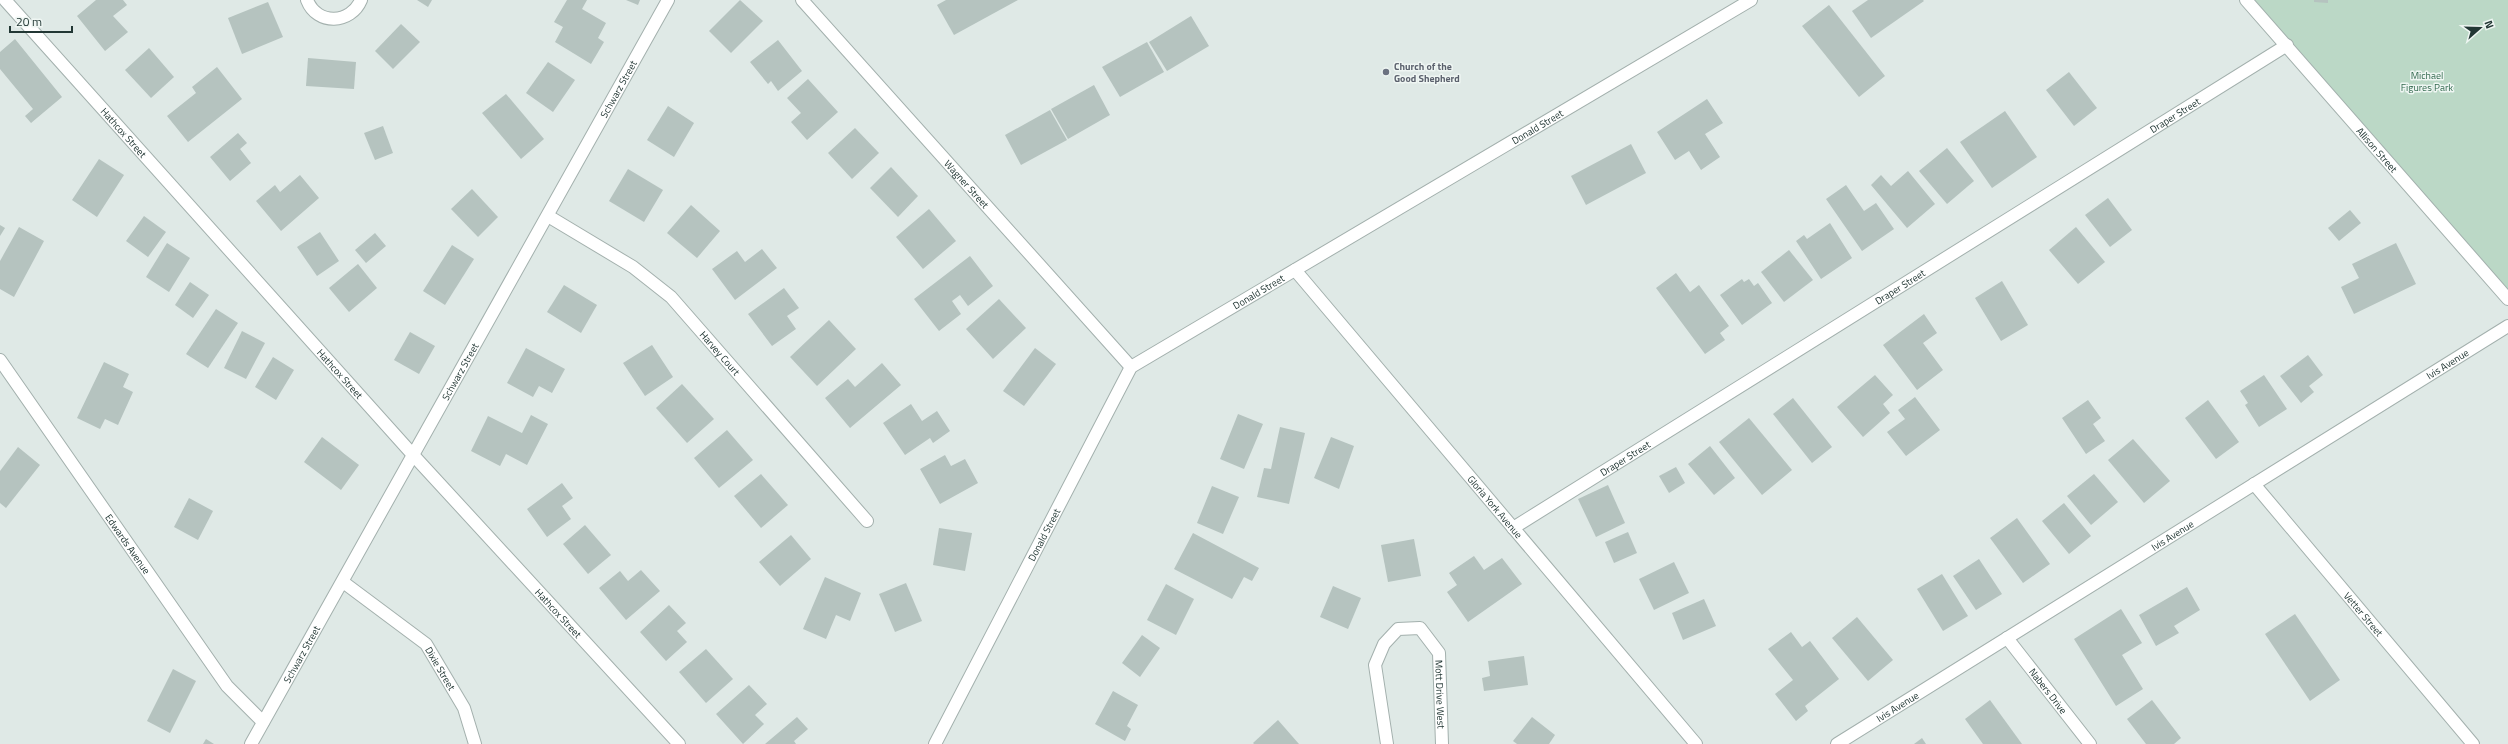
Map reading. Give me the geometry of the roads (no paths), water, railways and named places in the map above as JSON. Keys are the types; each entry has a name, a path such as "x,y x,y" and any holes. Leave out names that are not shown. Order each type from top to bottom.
{"street":[{"name":"Hathcox Street","path":"5,0 414,456 679,744"},
{"path":"307,0 313,10 330,20 348,16 356,10 361,0"},
{"name":"Schwarz Street","path":"251,744 414,456 668,0"},
{"name":"Wagner Street","path":"802,0 1131,367"},
{"name":"Donald Street","path":"935,744 1131,367 1750,0"},
{"name":"Allison Street","path":"2246,0 2508,299"},
{"name":"Draper Street","path":"1513,528 2287,45"},
{"name":"Harvey Court","path":"548,216 633,267 670,297 867,521"},
{"name":"Gloria York Avenue","path":"1295,270 1696,744"},
{"name":"Ivis Avenue","path":"1837,744 2508,326"},
{"name":"Edwards Avenue","path":"0,360 227,686 263,722"},
{"name":"Vetter Street","path":"2254,484 2472,744"},
{"name":"Dixie Street","path":"343,582 426,644 464,708 475,744"},
{"name":"Mott Drive West","path":"1387,744 1375,665 1384,644 1398,629 1420,628 1439,653 1442,744"},
{"name":"Nabers Drive","path":"2007,638 2090,744"}],"place":[{"name":"Church of the Good Shepherd","path":"1386,72"}],"park label":[{"name":"Michael Figures Park","path":"2427,80"}]}
